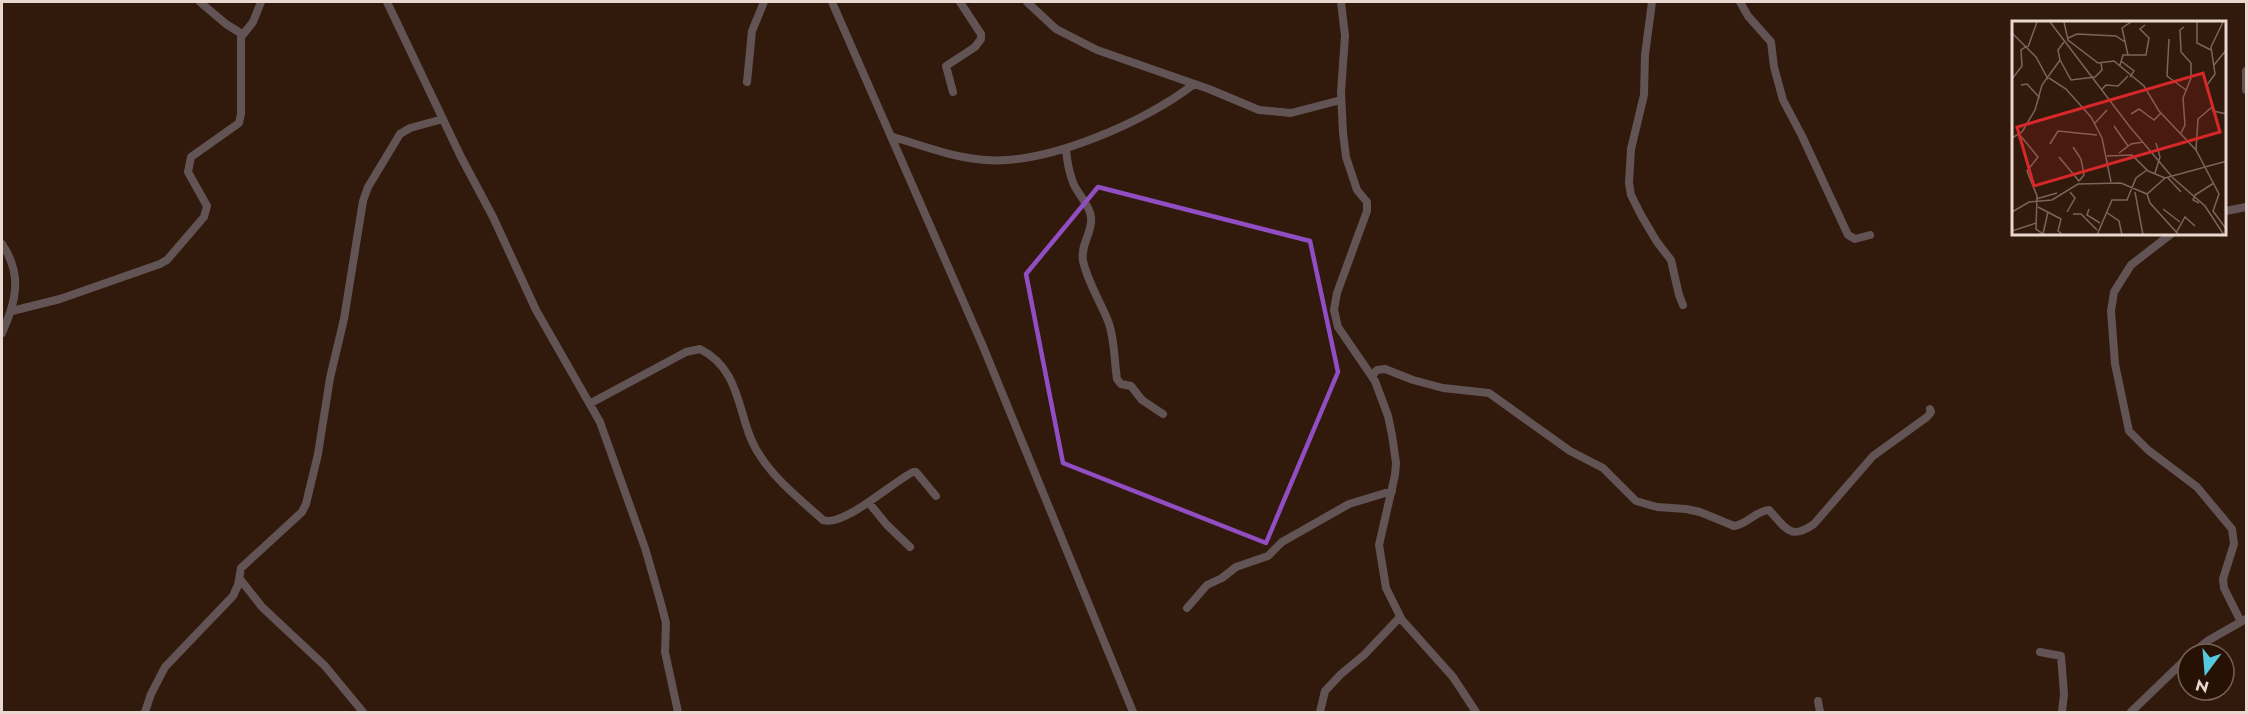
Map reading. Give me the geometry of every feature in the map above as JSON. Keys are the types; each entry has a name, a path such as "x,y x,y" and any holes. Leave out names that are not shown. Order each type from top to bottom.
{"street":[{"path":"200,2 242,34"},
{"path":"12,311 60,299 160,264 167,260 204,217 207,206 188,172 188,166 191,157 239,123 242,34 253,22 261,2"},
{"path":"387,2 536,310 591,403 608,439 666,623 665,652 678,712"},
{"path":"747,82 752,31 764,2"},
{"path":"832,2 893,137 999,384 1133,712"},
{"path":"953,92 945,66 975,47 981,39 981,34 960,2"},
{"path":"1027,2 1056,28 1097,50 1194,84 1246,106 1278,113 1304,110 1341,100"},
{"path":"1341,2 1345,36 1341,100 1346,157 1357,190 1367,202 1367,211 1337,292 1334,317 1342,334 1372,376 1385,406 1392,435 1396,463 1379,545 1386,588 1400,617 1453,677 1476,712"},
{"path":"1652,2 1645,55 1644,95 1631,149 1630,195 1671,260 1678,295 1683,304"},
{"path":"1740,2 1748,16 1771,42 1774,67 1783,100 1848,235 1855,239 1870,235"},
{"path":"2247,71 2247,90"},
{"path":"893,137 936,152 988,160 1032,156 1066,149 1147,114 1194,84"},
{"path":"145,712 160,675 173,658 227,604 236,590 242,568 302,512 308,498 318,454 330,378 348,302 354,249 365,193 400,134 410,128 443,119"},
{"path":"1066,149 1071,177 1090,213 1090,227 1083,250 1083,260 1095,296 1108,321 1117,379 1121,384 1131,386 1142,400 1163,414"},
{"path":"2227,211 2247,207"},
{"path":"2168,236 2130,265 2114,292 2111,312 2115,364 2129,431 2148,450 2197,487 2232,529 2234,544 2223,579 2224,588 2244,620 2206,642"},
{"path":"2,244 15,277 12,311 2,333"},
{"path":"591,403 686,352 700,349 715,359 735,387 748,434 760,456 781,480 823,520 831,521 869,503 913,472 916,472 936,496"},
{"path":"1372,376 1381,369 1443,388 1489,393 1570,451 1603,468 1633,499 1645,505 1693,510 1734,526 1742,525 1761,511 1769,510 1788,530 1798,532 1803,532 1814,524 1873,456 1927,417 1931,412 1930,409"},
{"path":"1187,608 1207,585 1222,578 1236,567 1265,557 1282,543 1349,504 1392,491"},
{"path":"869,503 910,548"},
{"path":"240,579 262,607 325,666 363,712"},
{"path":"1320,712 1325,691 1400,617"},
{"path":"2040,652 2061,656 2064,694 2062,712"},
{"path":"2131,712 2176,669"},
{"path":"1818,701 1820,712"}],"highlighted area":[{"path":"1098,187 1310,241 1338,372 1266,543 1063,463 1026,274"}]}
